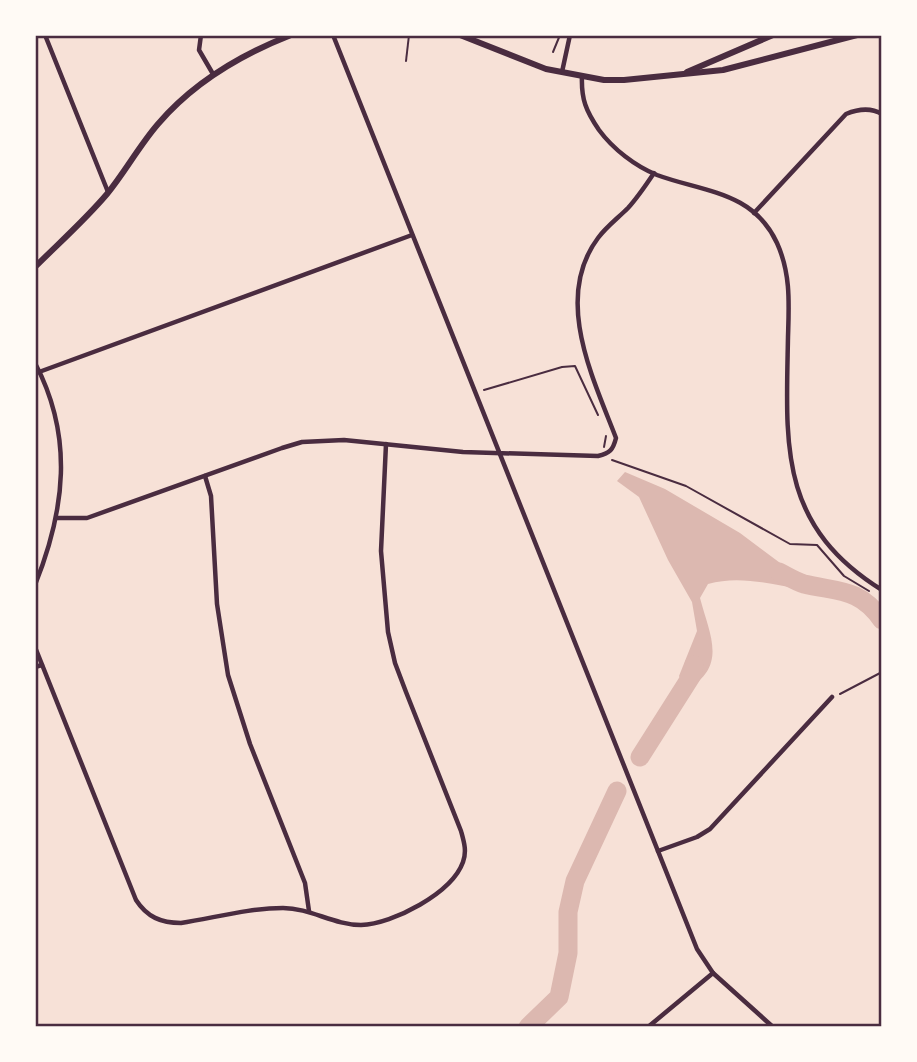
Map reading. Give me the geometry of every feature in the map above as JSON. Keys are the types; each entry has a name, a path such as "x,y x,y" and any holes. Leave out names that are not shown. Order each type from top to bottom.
{"street":[{"path":"46,35 108,192"},
{"path":"201,35 199,50 213,74"},
{"path":"35,267 108,192 157,125 213,74 252,51 291,35"},
{"path":"332,35 697,948 713,973 773,1027"},
{"path":"460,35 520,60 562,72 624,80 723,70 857,35"},
{"path":"562,72 570,35"},
{"path":"682,74 773,35"},
{"path":"582,76 584,107 608,142 654,173 729,195 754,213 774,236 788,274 788,450 795,480 805,508 820,534 862,577 882,590"},
{"path":"754,213 846,114 868,109 882,114"},
{"path":"57,517 87,518 302,442 344,440 499,453 598,456 608,453 613,449 616,438 585,355 580,327 581,274 588,254 598,238 628,208 654,173"},
{"path":"40,372 412,235"},
{"path":"35,363 51,405 61,447 62,475 57,517 46,558 35,585"},
{"path":"35,647 136,900 148,915 168,923 269,909 309,911 360,925 386,920 437,893 452,881 463,863 465,852 461,831 402,682 388,632 380,551 386,444"},
{"path":"205,476 212,496 217,604 228,675 242,721 305,883 309,911"},
{"path":"35,667 42,664"},
{"path":"659,852 710,829 832,697"},
{"path":"648,1027 713,973"}],"path":[{"path":"406,61 409,35"},
{"path":"553,52 560,35"},
{"path":"484,390 562,367 575,366 600,420"},
{"path":"603,428 606,436 603,445 611,460 687,486 782,540 805,546 817,545 844,576 875,594"},
{"path":"832,697 882,672"}],"shaded area":[{"path":"625,472 665,489 740,533 803,580 800,589 743,580 708,584 700,598 711,637 712,660 699,681 686,690 679,676 697,631 692,602 668,560 639,497 617,481"}],"waterway":[{"path":"779,572 804,584 838,590 857,597 882,620"},
{"path":"640,757 692,675 694,665"},
{"path":"528,1027 559,997 568,953 568,912 575,881 617,791"}]}
